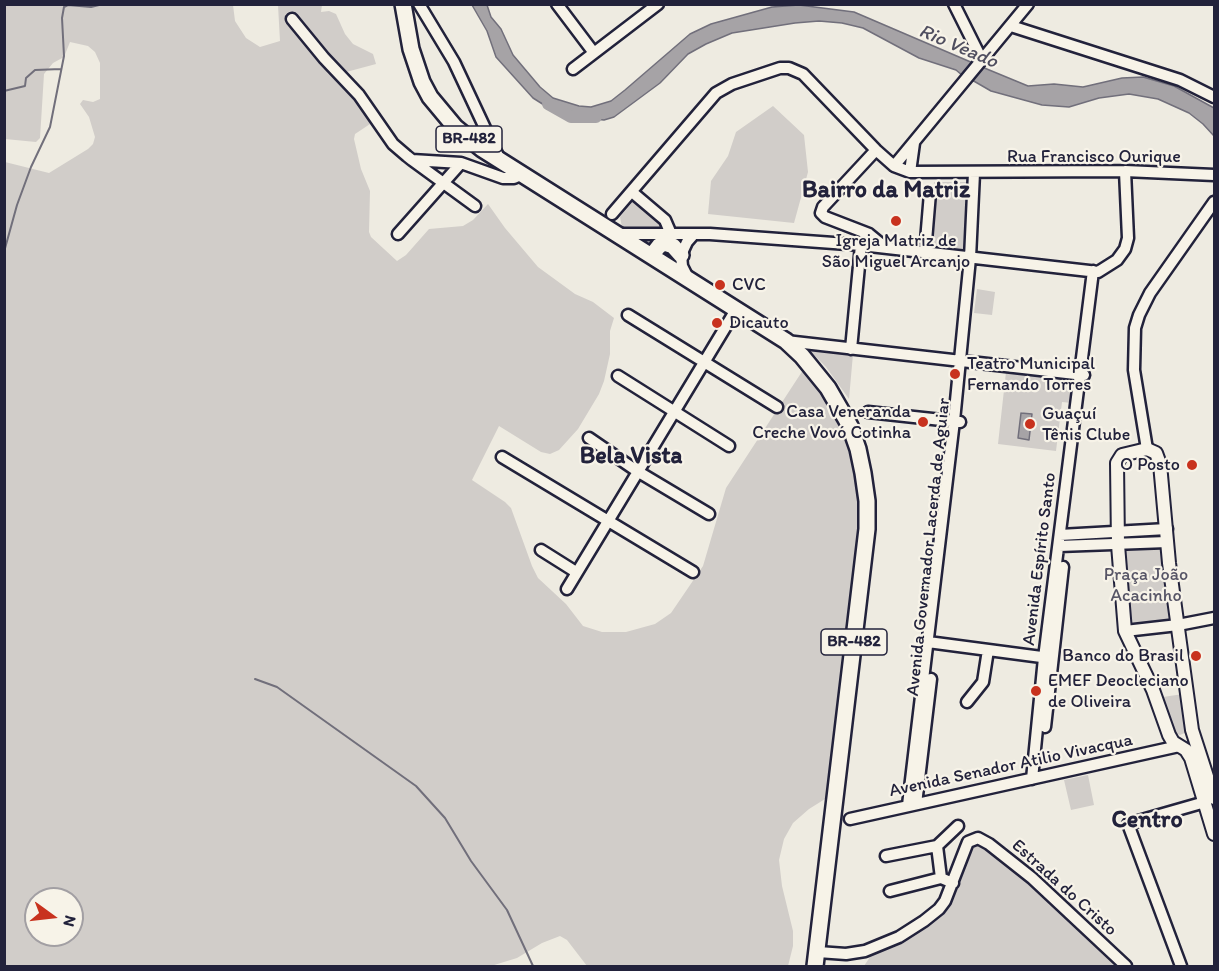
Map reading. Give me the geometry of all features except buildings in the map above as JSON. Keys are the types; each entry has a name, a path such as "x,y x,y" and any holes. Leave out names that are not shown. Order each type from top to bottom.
{"highway":[{"name":"BR-482","path":"403,4 415,66 430,97 455,127 482,149 786,341 813,369 835,399 846,420 858,449 867,501 864,554 817,959"},
{"path":"652,255 664,243 673,246 681,255"}],"main road":[{"path":"1210,800 1188,753 1169,735 1153,690 1125,631 1118,544 1118,460 1122,455 1147,449 1156,453 1160,464 1167,542 1192,730 1210,800 1215,834"},
{"path":"1179,746 1192,730"}],"street":[{"path":"419,4 454,62 499,158"},
{"path":"573,69 658,4"},
{"path":"954,4 979,63"},
{"path":"609,228 604,214 612,214 717,93 732,84 780,69 789,68 803,74 894,166 1028,4"},
{"path":"558,5 594,53"},
{"path":"292,19 359,95 393,144 475,206"},
{"path":"1011,26 1180,80 1215,97"},
{"path":"910,172 914,143"},
{"path":"876,150 823,207 821,213 825,217 869,234 886,248"},
{"path":"412,159 461,163 504,178 514,178 523,174"},
{"path":"398,234 461,163"},
{"name":"Rua Francisco Ourique","path":"894,166 910,172 1125,171 1215,175"},
{"path":"609,228 671,234 861,245 1096,272 1117,260 1125,249 1128,238 1125,171"},
{"name":"Avenida Governador Lacerda de Aguiar","path":"912,804 963,362 973,259 974,173"},
{"path":"632,192 665,220 671,234"},
{"path":"925,253 930,193"},
{"path":"1147,449 1134,370 1135,328 1150,293 1215,202"},
{"path":"609,228 615,222 612,214"},
{"path":"688,278 682,266 681,255 694,234"},
{"path":"851,348 861,245"},
{"name":"Avenida Espírito Santo","path":"1035,778 1096,272"},
{"path":"567,589 737,308"},
{"path":"628,315 777,407"},
{"path":"786,341 1083,375"},
{"path":"618,376 729,446"},
{"path":"868,412 957,422"},
{"path":"589,438 637,471 709,514"},
{"path":"502,457 693,572"},
{"path":"1064,534 1167,529"},
{"path":"1062,546 1167,542"},
{"path":"541,550 576,573"},
{"path":"1177,622 1215,612"},
{"path":"1125,631 1215,618"},
{"path":"932,643 1048,658"},
{"path":"967,702 983,682 988,650"},
{"name":"Avenida Senador Atilio Vivacqua","path":"850,819 1179,746"},
{"path":"1181,966 1128,824 1210,800"},
{"path":"886,856 937,846 958,825"},
{"name":"Estrada do Cristo","path":"817,959 884,945 900,937 939,909 953,883 968,842 978,838 1032,878 1126,966"},
{"path":"937,846 941,878"},
{"path":"890,891 941,878 953,883"}],"green space":[{"path":"5,5 233,5 235,21 246,38 260,47 280,41 278,5 322,5 321,12 329,11 336,14 345,34 353,44 373,54 376,64 335,75 373,122 355,134 354,139 361,169 370,191 369,232 371,237 397,261 406,255 429,229 463,226 473,220 488,204 538,267 575,294 593,302 614,318 610,331 610,354 604,381 578,429 559,450 550,454 541,452 499,426 472,480 511,508 538,578 566,604 583,626 602,632 626,632 655,624 671,613 703,566 726,488 805,367 825,393 850,438 864,506 833,794 809,809 793,823 784,839 779,860 782,886 793,931 793,946 788,966 587,966 567,940 560,936 542,943 517,958 491,966 5,966 5,162 49,173 93,144 95,137 89,117 80,104 83,100 93,102 100,99 100,63 95,52 88,46 70,42 64,57 53,63 44,74 40,138 36,142 5,139"},
{"path":"773,106 804,135 808,172 794,223 708,214 711,181 728,156 736,132"},
{"path":"934,182 970,182 965,251 930,246"},
{"path":"635,199 663,223 665,228 622,227 620,217"},
{"path":"977,289 995,292 992,315 974,313"},
{"path":"807,348 853,354 849,399 826,367"},
{"name":"Guaçuí Tênis Clube","path":"1006,372 1075,379 1072,403 1062,402 1056,451 998,444"},
{"name":"Praça João Acacinho","path":"1162,547 1170,621 1130,625 1121,550"},
{"path":"1183,694 1187,732 1180,735 1172,732 1163,697"},
{"path":"1088,775 1094,805 1071,810 1064,780"},
{"path":"976,837 1068,900 1131,966 864,966 872,954 937,906"}],"shaded area":[{"path":"472,5 487,5 491,17 501,29 513,55 540,87 553,98 579,106 591,107 611,101 690,34 711,24 772,7 799,5 854,12 973,63 963,76 956,70 919,58 863,28 819,21 795,23 732,33 706,44 688,54 660,83 614,117 604,120 585,118 552,110 533,98 496,57 487,31"},
{"name":"Rio Veado","path":"982,67 1028,86 1054,84 1083,87 1122,78 1143,77 1174,86 1214,108 1214,136 1189,113 1158,99 1129,94 1099,98 1069,107 1042,105 991,91 972,80"},
{"path":"1021,413 1032,414 1029,440 1018,438"}],"waterway":[{"path":"4,252 17,205 31,167 50,127 64,56 62,18 64,7 68,5 91,7 103,4"},
{"path":"4,91 25,86 26,78 35,70 61,69"},
{"name":"Rio Veado","path":"548,104 571,117 596,117"},
{"path":"4,304 4,323"},
{"path":"255,679 277,687 416,786 445,818 471,861 507,910 533,966"}],"place":[{"name":"Igreja Matriz de São Miguel Arcanjo","path":"896,221"},
{"name":"CVC","path":"720,285"},
{"name":"Dicauto","path":"717,323"},
{"name":"Teatro Municipal Fernando Torres","path":"955,374"},
{"name":"Casa Veneranda Creche Vovó Cotinha","path":"923,422"},
{"name":"Guaçuí Tênis Clube","path":"1030,424"},
{"name":"O Posto","path":"1192,465"},
{"name":"Banco do Brasil","path":"1196,656"},
{"name":"EMEF Deocleciano de Oliveira","path":"1036,691"}],"district":[{"name":"Bairro da Matriz","path":"886,191"},
{"name":"Bela Vista","path":"631,457"},
{"name":"Centro","path":"1147,821"}]}
